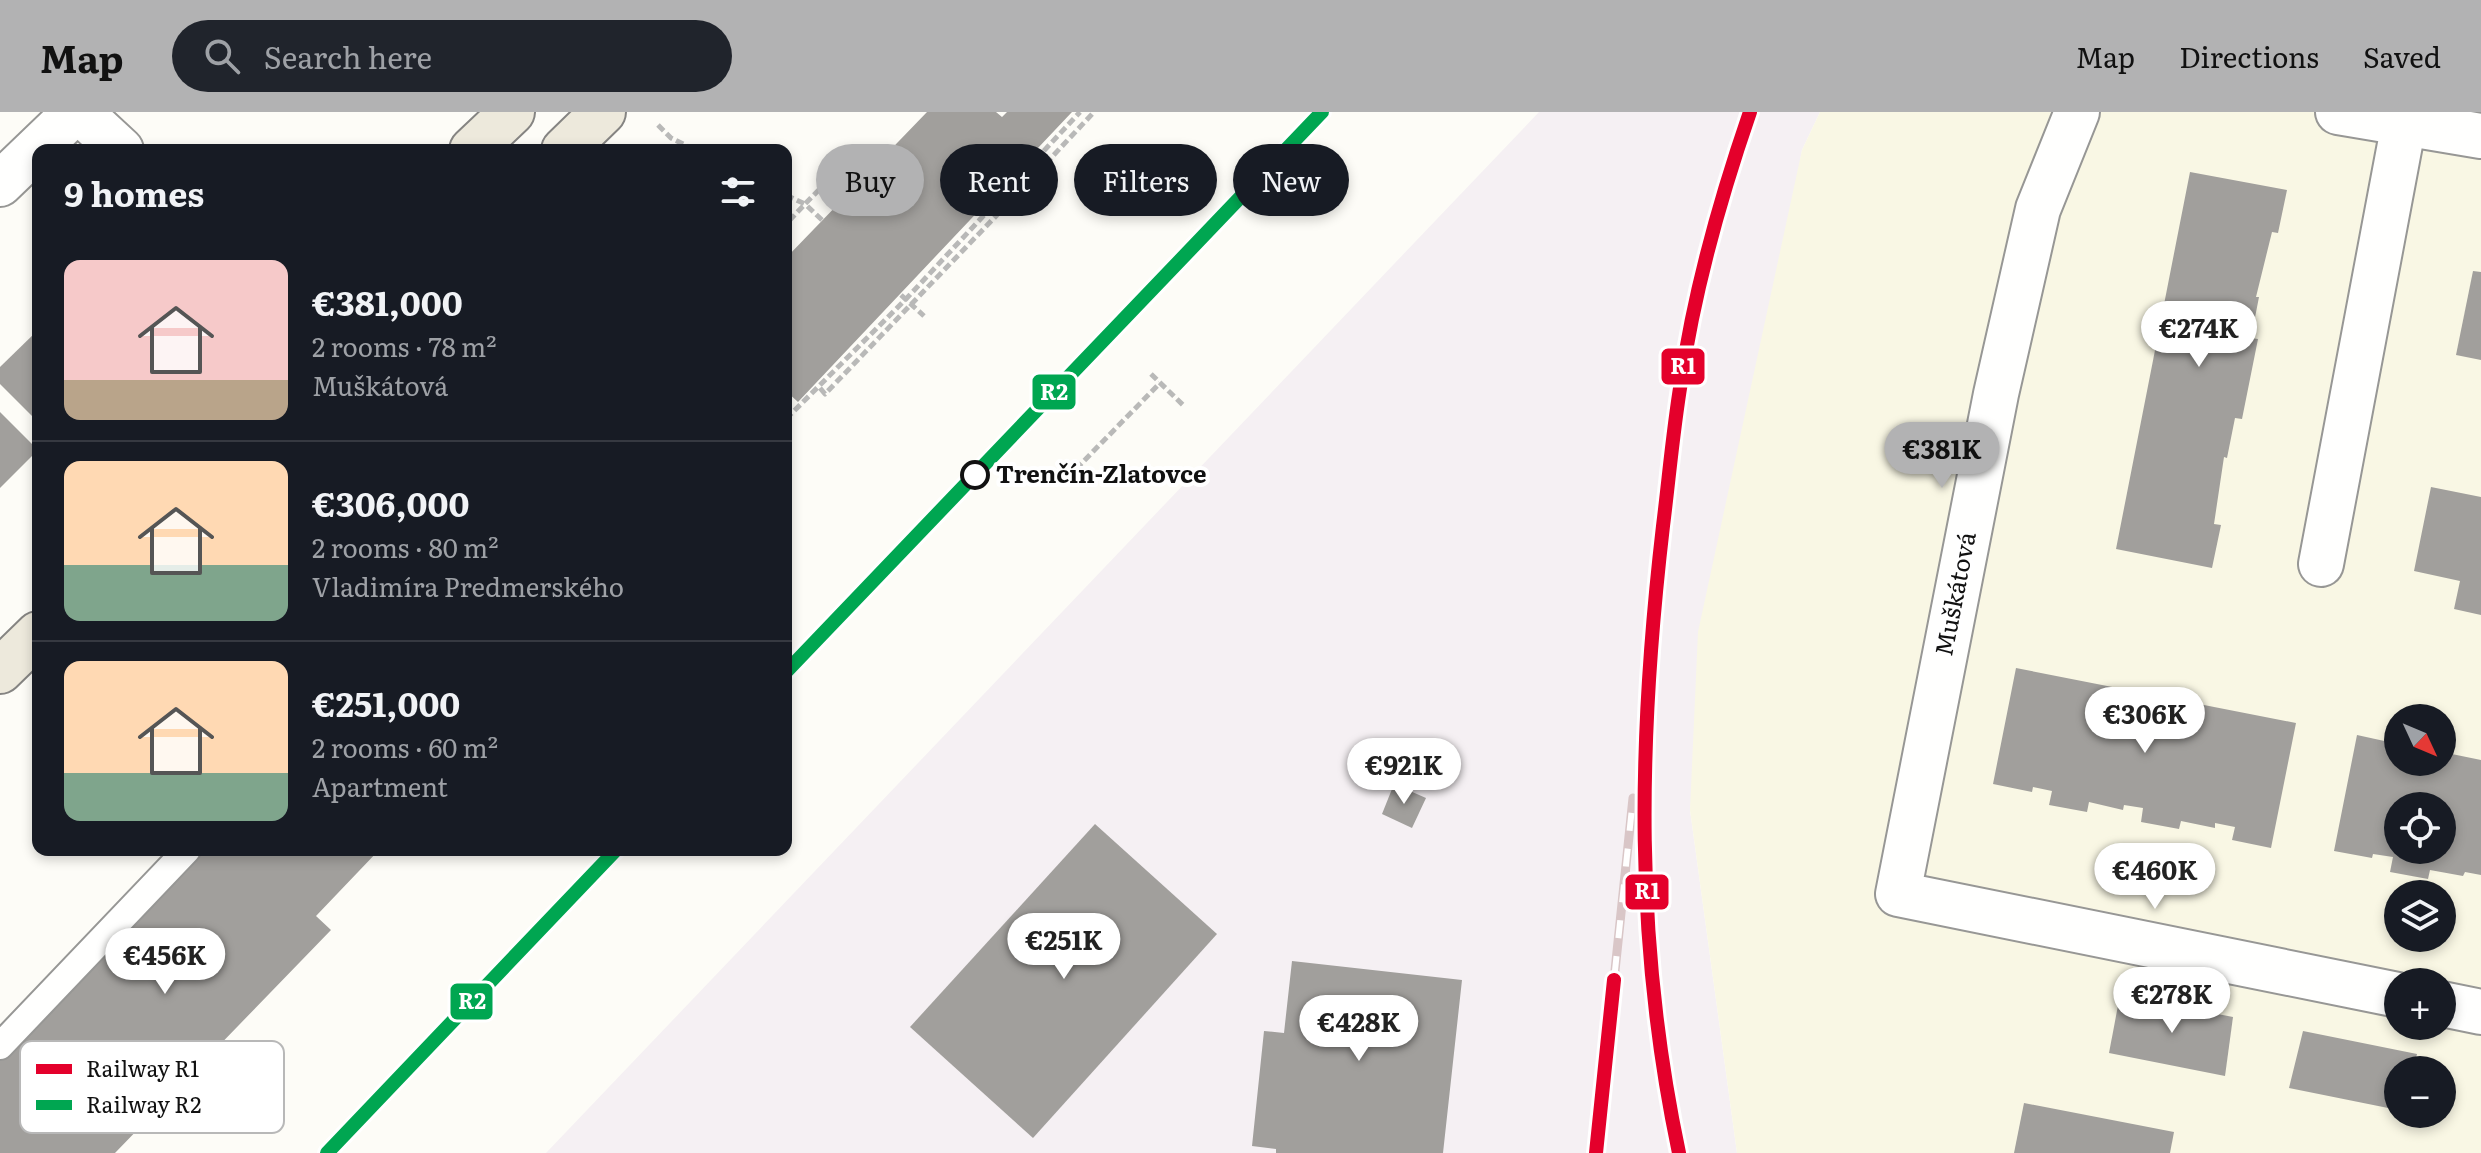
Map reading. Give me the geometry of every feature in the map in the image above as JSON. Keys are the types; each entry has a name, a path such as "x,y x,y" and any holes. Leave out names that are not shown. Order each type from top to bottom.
{"main road":[{"path":"478,144 512,112"},
{"path":"570,144 603,112"},
{"path":"0,671 32,640"}],"street":[{"path":"43,144 77,112 114,144"},
{"name":"Muškátová","path":"2077,112 2038,209 1999,379 1898,894 2384,992"},
{"path":"2338,112 2481,136"},
{"path":"2321,564 2404,123"},
{"path":"0,184 32,154"},
{"path":"2456,1007 2481,1012"}],"lane":[{"path":"0,1046 181,856"}],"path":[{"path":"1050,144 1080,112"},
{"path":"1058,150 1094,112"},
{"path":"658,125 671,138 683,144"},
{"path":"792,218 816,193"},
{"path":"792,198 805,204 822,220"},
{"path":"792,414 981,216"},
{"path":"820,388 825,394 996,216"},
{"path":"903,297 924,316"},
{"path":"1151,374 1183,405"},
{"path":"1076,469 1160,383"}],"shaded area":[{"path":"1539,112 1820,112 1802,150 1690,810 1737,1153 546,1153"},
{"path":"1820,112 2481,112 2481,1153 1737,1153 1690,810 1698,632 1802,150"}],"building":[{"path":"927,112 996,112 1002,117 1007,112 1072,112 1042,144 940,144 940,216 974,216 798,402 792,396 792,252 827,216 924,216 924,144 896,144"},
{"path":"2190,172 2287,190 2278,233 2272,232 2256,297 2259,297 2251,338 2258,339 2242,419 2235,418 2227,458 2224,457 2214,524 2221,525 2212,568 2116,549"},
{"path":"2473,271 2481,272 2481,360 2456,355"},
{"path":"32,336 32,416 0,384 0,367"},
{"path":"0,412 32,444 32,456 0,488"},
{"path":"2431,487 2481,497 2481,615 2454,609 2460,581 2414,571"},
{"path":"2016,668 2296,723 2271,848 2232,840 2235,827 2215,823 2215,828 2181,821 2179,829 2141,822 2143,808 2124,805 2123,810 2089,802 2087,812 2049,805 2052,791 2033,787 2032,792 1993,784"},
{"path":"2357,735 2384,741 2384,776 2456,776 2456,755 2481,760 2481,875 2465,872 2463,876 2430,870 2428,879 2390,872 2392,864 2456,864 2456,792 2384,792 2384,856 2373,854 2372,858 2334,851"},
{"path":"1394,784 1426,798 1412,828 1382,814"},
{"path":"1095,824 1217,934 1033,1138 910,1027"},
{"path":"194,856 373,856 316,916 331,930 223,1041 20,1041 20,1133 134,1133 115,1153 0,1153 0,1057"},
{"path":"1292,961 1462,980 1443,1153 1276,1153 1276,1149 1252,1146 1264,1031 1284,1033"},
{"path":"2120,995 2233,1017 2225,1076 2109,1053"},
{"path":"2303,1031 2417,1054 2384,1056 2384,1107 2289,1088"},
{"path":"2024,1103 2174,1132 2170,1153 2014,1153"}],"railway":[{"path":"1679,1153 1664,1074 1648,918 1645,763 1649,685 1663,526 1686,348 1709,246 1750,112"},
{"path":"1596,1153 1633,798"}],"rail line":[{"name":"R2","path":"792,666 1322,112"},
{"name":"R1","path":"1679,1153 1664,1074 1648,918 1645,763 1649,685 1663,526 1686,348 1709,246 1750,112"},
{"name":"R2","path":"327,1153 610,856"},
{"name":"R1","path":"1596,1153 1614,980"}],"place":[{"name":"Trenčín-Zlatovce","path":"975,475"}]}
